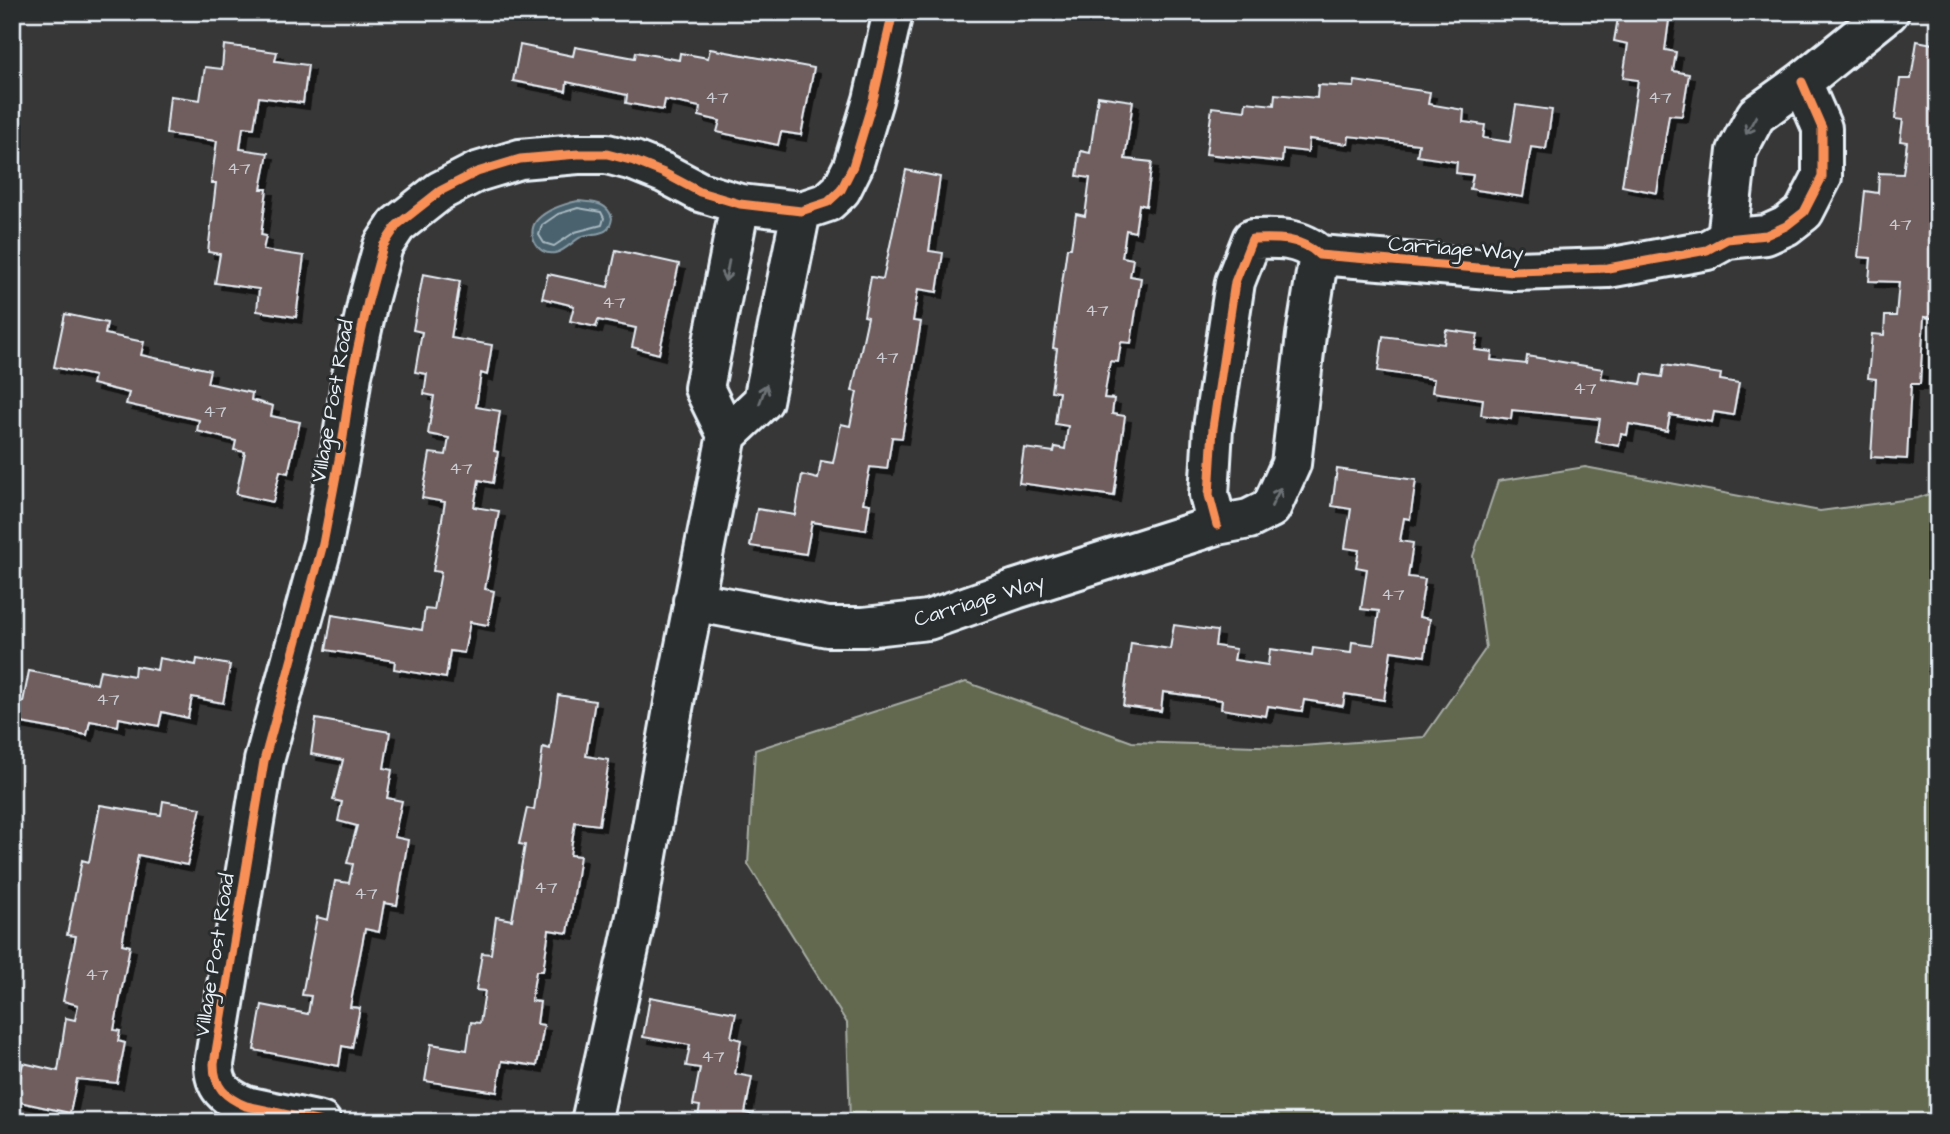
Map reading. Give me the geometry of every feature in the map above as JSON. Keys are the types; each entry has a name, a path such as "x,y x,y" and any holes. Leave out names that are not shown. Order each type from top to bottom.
{"street":[{"name":"Village Post Road","path":"321,1122 235,1102 224,1095 214,1074 214,1063 264,761 323,544 352,375 383,246 397,225 440,191 477,173 520,159 607,154 664,173 699,192 740,204 801,211 828,202 841,190 853,166 873,100 893,12"},
{"path":"1727,239 1737,151 1756,115 1889,12"},
{"name":"Carriage Way","path":"1217,525 1209,495 1213,428 1235,282 1252,239 1278,237 1310,246 1319,255 1502,271 1608,268 1707,250 1727,239 1766,234 1786,226 1804,212 1822,177 1822,128 1802,82"},
{"path":"727,435 704,388 740,204"},
{"path":"591,1122 636,912 693,601 727,435 763,401 801,211"},
{"name":"Carriage Way","path":"693,601 828,627 864,627 928,620 1217,525 1249,519 1271,508 1291,464 1306,335 1319,255"}],"green space":[{"path":"1585,467 1820,511 1918,498 1938,491 1938,1122 850,1122 847,1023 748,864 755,750 966,682 1132,742 1288,747 1424,737 1486,648 1473,556 1498,481"}],"water":[{"path":"578,201 607,208 612,218 609,228 583,236 559,252 542,251 534,242 534,224 546,212"}],"building":[{"path":"1619,12 1670,13 1665,50 1676,52 1673,71 1689,74 1682,116 1669,115 1657,193 1622,186 1638,80 1623,78 1628,44 1614,41"},
{"path":"1917,41 1938,45 1938,254 1933,285 1938,286 1938,319 1924,317 1920,384 1911,384 1907,459 1871,457 1876,379 1868,378 1872,334 1884,335 1885,316 1896,316 1899,282 1869,281 1871,258 1858,257 1865,191 1878,193 1879,173 1903,174 1907,142 1900,141 1903,120 1895,119 1900,79 1911,79"},
{"path":"224,45 277,52 275,61 308,65 303,103 259,97 254,128 243,127 240,149 268,153 261,189 267,189 261,235 266,236 263,250 304,256 296,317 257,311 259,289 215,283 220,254 208,252 216,183 211,183 217,141 166,134 170,96 200,100 205,67 222,69"},
{"path":"520,45 573,56 575,47 635,58 636,52 679,60 680,53 708,58 710,49 814,68 801,135 781,132 778,145 717,132 720,121 699,116 700,107 665,100 663,110 626,103 627,95 567,82 566,91 513,81"},
{"path":"1355,81 1430,92 1428,104 1464,110 1463,122 1485,125 1483,138 1510,142 1516,105 1552,110 1546,149 1531,147 1523,197 1470,189 1473,175 1456,173 1457,162 1417,156 1419,144 1349,136 1348,144 1309,139 1308,152 1283,149 1282,162 1206,154 1212,107 1245,111 1246,102 1274,105 1275,94 1317,98 1318,85 1354,87"},
{"path":"1098,96 1133,101 1125,159 1152,162 1146,206 1139,204 1135,232 1126,230 1122,257 1133,259 1130,276 1141,278 1131,343 1121,342 1118,362 1110,361 1104,398 1114,399 1112,414 1125,416 1114,496 1019,483 1024,448 1054,452 1055,447 1065,449 1068,426 1055,424 1059,392 1051,391 1057,349 1053,348 1067,248 1071,248 1076,214 1085,216 1090,178 1077,176 1081,151 1090,153"},
{"path":"906,170 940,177 929,251 943,253 937,292 918,289 913,321 921,322 902,438 892,437 887,469 870,467 863,503 870,504 866,530 812,522 806,554 750,546 757,509 795,515 802,475 818,479 821,461 833,463 841,424 850,426 857,392 852,391 868,317 864,316 871,277 883,279"},
{"path":"616,250 679,264 659,354 632,347 636,328 598,320 596,327 570,321 574,306 542,298 548,274 608,287"},
{"path":"423,274 460,281 451,338 492,345 487,375 481,373 476,407 500,411 494,451 498,452 493,483 479,480 474,507 499,511 485,589 494,591 488,625 470,622 464,653 450,651 446,678 394,669 395,661 326,650 332,615 422,630 425,609 434,610 441,572 433,571 445,502 422,498 430,453 446,455 449,438 428,434 434,396 424,394 427,374 415,372 422,332 413,330"},
{"path":"65,314 107,323 105,334 144,342 141,355 210,370 207,383 252,393 251,400 273,406 271,416 300,422 288,473 280,471 273,502 236,494 245,452 234,450 236,441 197,431 199,420 126,404 129,393 92,384 94,376 54,367"},
{"path":"1446,330 1478,334 1475,350 1492,352 1491,360 1526,364 1527,356 1603,369 1601,378 1641,384 1643,374 1662,377 1664,365 1721,374 1720,380 1739,383 1733,415 1714,412 1712,422 1670,415 1667,431 1629,424 1627,435 1621,434 1619,446 1596,442 1600,419 1512,410 1511,419 1481,415 1483,399 1432,392 1434,379 1378,371 1383,336 1444,344"},
{"path":"1337,469 1416,480 1410,519 1404,518 1400,541 1413,543 1408,577 1425,579 1419,617 1430,619 1425,656 1391,651 1384,700 1345,694 1343,706 1304,700 1302,711 1268,706 1266,716 1221,709 1222,700 1163,692 1161,711 1123,706 1131,643 1170,649 1174,625 1217,631 1215,646 1236,649 1234,660 1268,665 1270,649 1312,655 1313,648 1351,653 1352,642 1374,645 1379,611 1361,609 1367,569 1356,567 1359,550 1345,548 1351,509 1332,506"},
{"path":"159,658 196,665 197,659 230,665 223,703 192,697 188,718 162,712 159,726 119,718 118,726 90,721 87,735 16,722 12,741 12,700 23,702 29,671 97,684 100,670 134,676 135,666 157,670"},
{"path":"558,695 595,701 586,756 609,760 599,825 575,822 570,855 580,856 568,933 549,930 543,971 536,971 531,1001 540,1002 537,1024 544,1025 537,1066 502,1061 497,1092 425,1081 431,1044 467,1050 471,1022 480,1023 485,991 476,990 482,953 491,954 496,917 512,920 525,845 519,844 527,808 534,810 543,747 550,749"},
{"path":"316,719 390,732 384,768 392,770 387,798 402,801 394,837 408,840 397,905 384,903 379,932 365,929 350,1007 360,1008 352,1048 342,1046 339,1066 254,1050 262,1005 308,1014 311,996 302,995 317,917 328,920 335,881 349,883 353,864 347,863 357,826 338,821 342,802 333,800 343,760 311,754"},
{"path":"163,801 201,808 187,865 138,855 122,944 130,946 114,1030 120,1031 118,1041 125,1043 117,1083 77,1079 70,1113 15,1101 23,1063 58,1071 66,1018 75,1020 78,1005 63,1001 76,936 67,935 82,860 89,862 100,805 161,815"},
{"path":"650,997 736,1013 731,1037 741,1040 735,1074 752,1077 745,1113 754,1115 752,1122 697,1122 700,1106 693,1105 700,1068 686,1066 690,1045 643,1037"}],"cycle path":[{"path":"321,1122 239,1103 222,1090 216,1079 214,1064 264,761 323,544 352,375 383,246 397,225 440,191 477,172 520,159 607,154 634,161 700,192 740,204 801,211 828,202 841,190 853,166 873,100 893,12"},
{"path":"1217,525 1209,495 1213,428 1235,282 1252,239 1296,242 1319,255 1514,271 1608,268 1707,250 1727,239 1766,235 1786,226 1804,212 1822,177 1822,128 1802,82"}]}
